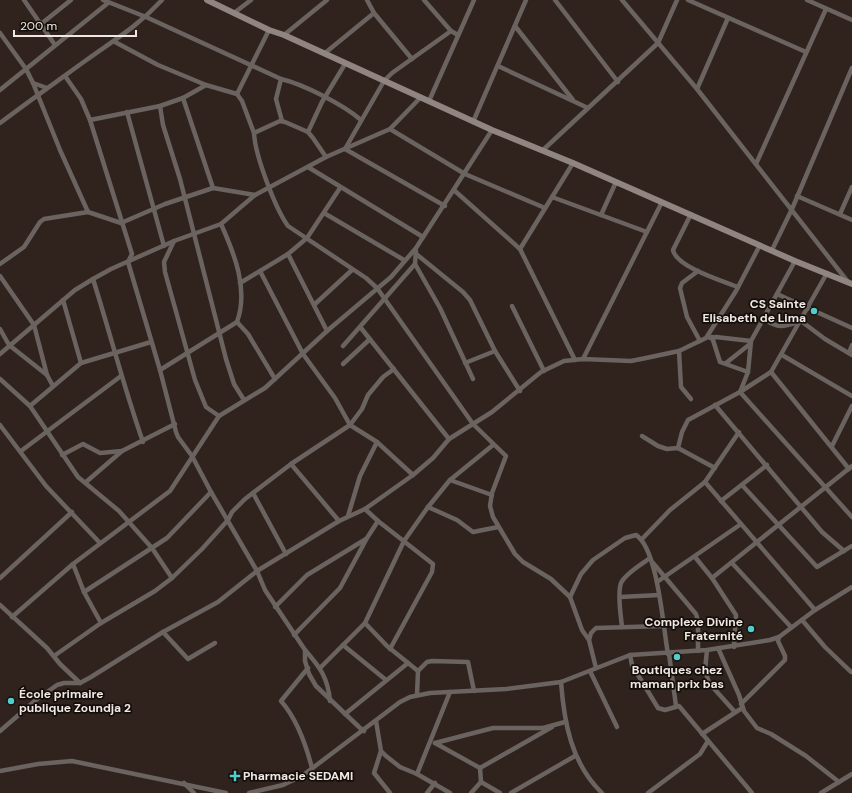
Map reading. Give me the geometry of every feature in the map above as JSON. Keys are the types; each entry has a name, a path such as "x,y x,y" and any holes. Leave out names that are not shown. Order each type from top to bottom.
{"street":[{"path":"24,0 55,46"},
{"path":"41,24 71,0"},
{"path":"103,0 146,17 250,66 290,82 352,112 360,120"},
{"path":"0,123 47,88 115,42 146,17 162,0"},
{"path":"207,0 269,30 325,53 345,64 421,97 473,122 543,150 795,261 850,283"},
{"path":"234,13 251,0"},
{"path":"284,35 327,0"},
{"path":"367,0 374,13 412,59"},
{"path":"424,0 451,31 458,35"},
{"path":"429,101 474,0"},
{"path":"473,122 526,0"},
{"path":"555,0 618,82"},
{"path":"622,0 697,89 850,283"},
{"path":"543,150 618,82 658,43 677,0"},
{"path":"688,0 806,52"},
{"path":"807,0 852,20"},
{"path":"0,90 108,3"},
{"path":"756,164 826,8"},
{"path":"325,53 374,13"},
{"path":"697,89 728,18"},
{"path":"515,26 573,101"},
{"path":"237,94 269,30"},
{"path":"345,149 360,120 384,81 451,31"},
{"path":"0,33 26,69 33,83 60,150 88,212"},
{"path":"115,42 158,65 206,85 237,94 242,101 254,133 261,164 281,216 288,226 366,278 377,288 473,424 506,456 492,494 490,506 498,526 518,557 551,579 570,598 582,630 588,640 596,668"},
{"path":"308,132 324,98 345,64"},
{"path":"498,66 588,108"},
{"path":"772,250 792,209 852,70"},
{"path":"65,76 81,99 90,120 121,223 132,254 128,262 178,437 192,456 210,492 257,571 275,607 305,650 320,668 329,690 330,701"},
{"path":"281,79 276,98 282,121"},
{"path":"33,83 47,88"},
{"path":"90,120 160,106 183,98 206,85"},
{"path":"0,354 63,300 93,279 174,241 221,224 255,195 271,188 326,157 390,129 421,97"},
{"path":"183,98 213,188"},
{"path":"160,106 163,125 185,199 219,333 234,384 244,400"},
{"path":"127,112 164,246"},
{"path":"254,133 282,121 308,132 314,138 326,157"},
{"path":"390,129 465,174 545,208"},
{"path":"473,379 440,308 415,264 416,251 422,237 455,191 492,130"},
{"path":"345,149 445,206"},
{"path":"520,250 573,163"},
{"path":"308,167 422,237"},
{"path":"601,215 616,182"},
{"path":"840,214 852,187"},
{"path":"0,264 24,247 40,222 44,219 88,212 121,223 213,188 255,195"},
{"path":"240,283 288,254 307,238 340,188"},
{"path":"455,191 520,250 575,360"},
{"path":"797,196 852,220"},
{"path":"552,197 647,232"},
{"path":"583,359 662,202"},
{"path":"324,213 404,260"},
{"path":"691,214 673,250 677,257 717,280 738,288"},
{"path":"160,370 188,351 237,322 241,312 240,283 233,250 221,224"},
{"path":"174,241 164,262 165,272 195,380 206,407 219,416"},
{"path":"706,338 738,288 760,245"},
{"path":"12,617 73,564 170,491 219,416 265,388 327,331 390,277 404,260 416,251"},
{"path":"416,251 463,292 470,300 495,351 520,391"},
{"path":"288,254 315,304 327,331"},
{"path":"726,363 750,343 795,261"},
{"path":"343,346 361,328 384,298 415,264"},
{"path":"315,304 352,270"},
{"path":"698,270 682,283 680,288 687,317 700,341"},
{"path":"260,271 303,354 335,398 350,425 377,442 413,475"},
{"path":"678,448 685,423 740,392 771,372 782,355 827,273"},
{"path":"0,276 34,325 47,375 53,386"},
{"path":"93,279 116,353 121,376 143,442"},
{"path":"777,294 809,307 852,328"},
{"path":"63,300 81,363"},
{"path":"512,306 544,371"},
{"path":"763,319 776,327 787,326 801,321"},
{"path":"801,321 825,339 850,354 852,345"},
{"path":"237,322 248,334 275,379"},
{"path":"361,328 449,439"},
{"path":"0,329 9,345 47,375"},
{"path":"712,337 719,360 748,372"},
{"path":"0,731 36,700 57,685 64,683 80,683 92,678 163,632 218,602 257,571 348,516 365,509 413,475 433,458 449,439 492,412 544,371 564,361 583,359 631,361 679,351 706,338 712,337 750,343"},
{"path":"343,364 370,340"},
{"path":"30,406 81,363 151,342"},
{"path":"740,392 748,372 750,343"},
{"path":"465,363 495,351"},
{"path":"679,351 681,387 691,399"},
{"path":"782,355 852,396"},
{"path":"54,656 101,623 155,591 172,578 228,520 232,512 253,493 291,464 350,425 362,409 368,395 383,377 394,369"},
{"path":"712,578 850,467 771,372"},
{"path":"21,451 121,376"},
{"path":"0,379 30,406 78,477 86,482 119,511 152,548 172,578"},
{"path":"740,392 852,517"},
{"path":"715,405 822,532 844,551"},
{"path":"832,446 852,406"},
{"path":"86,482 122,452 174,424"},
{"path":"0,425 46,486 100,543"},
{"path":"642,538 670,510 705,482 739,432"},
{"path":"642,436 658,446 667,449 678,448 715,468"},
{"path":"348,516 360,476 377,442"},
{"path":"62,455 83,444 100,453 122,452"},
{"path":"320,668 365,623 404,541 428,507 450,480 493,445"},
{"path":"291,464 340,521"},
{"path":"721,501 767,465"},
{"path":"450,480 492,494"},
{"path":"705,482 814,610"},
{"path":"742,485 780,524 817,567 852,546"},
{"path":"84,592 167,538 210,492"},
{"path":"253,493 286,554"},
{"path":"428,507 457,520 473,532 498,526"},
{"path":"365,509 433,564 432,572 390,649"},
{"path":"0,578 72,512"},
{"path":"294,635 340,588 378,521"},
{"path":"657,582 741,524"},
{"path":"570,598 581,574 594,560 631,535 636,535 642,538 651,560 657,582 676,706"},
{"path":"275,607 307,575 367,538"},
{"path":"695,557 712,578 736,615 734,647"},
{"path":"651,560 696,614 698,621 698,651"},
{"path":"622,627 620,597 621,584 626,577 651,560"},
{"path":"732,563 791,627"},
{"path":"73,564 84,592 101,623"},
{"path":"250,793 283,785 312,768 404,700 417,695 523,687 561,682 630,655 668,654 734,647 778,637 814,610 852,587"},
{"path":"620,597 658,595"},
{"path":"0,605 48,648 80,683"},
{"path":"802,620 825,647 851,672"},
{"path":"365,623 390,649 418,670"},
{"path":"588,640 591,632 596,628 663,626"},
{"path":"163,632 188,659 215,643"},
{"path":"702,734 742,706 785,660 778,637"},
{"path":"343,645 386,680"},
{"path":"718,648 742,706 757,728 771,734 806,756 839,782"},
{"path":"305,650 308,668 316,686 330,701 364,730"},
{"path":"707,650 705,670 709,683 735,712"},
{"path":"630,655 632,665 658,708 665,710 679,706 752,793"},
{"path":"417,695 418,670 427,662 468,662 470,665 474,691"},
{"path":"345,714 408,663"},
{"path":"308,668 280,701 288,710 297,728 312,768"},
{"path":"590,671 617,727"},
{"path":"561,682 565,722 575,756 602,793"},
{"path":"417,774 432,742 450,692"},
{"path":"376,721 381,751 374,773 390,793"},
{"path":"480,768 554,726 565,722"},
{"path":"432,742 493,728 514,730 554,726"},
{"path":"648,793 700,754 708,741"},
{"path":"432,742 480,768"},
{"path":"381,751 395,764 435,783 450,793"},
{"path":"511,793 575,756"},
{"path":"0,770 38,764 72,761 184,783 226,793"},
{"path":"471,793 481,782 480,768"},
{"path":"821,793 852,774"},
{"path":"481,782 500,793"},
{"path":"184,783 194,793"},
{"path":"427,793 435,783"}],"place":[{"name":"CS Sainte Elisabeth de Lima","path":"814,311"},
{"name":"Complexe Divine Fraternité","path":"751,629"},
{"name":"Boutiques chez maman prix bas","path":"677,657"},
{"name":"École primaire publique Zoundja 2","path":"11,701"},
{"name":"Pharmacie SEDAMI","path":"235,776"}]}
